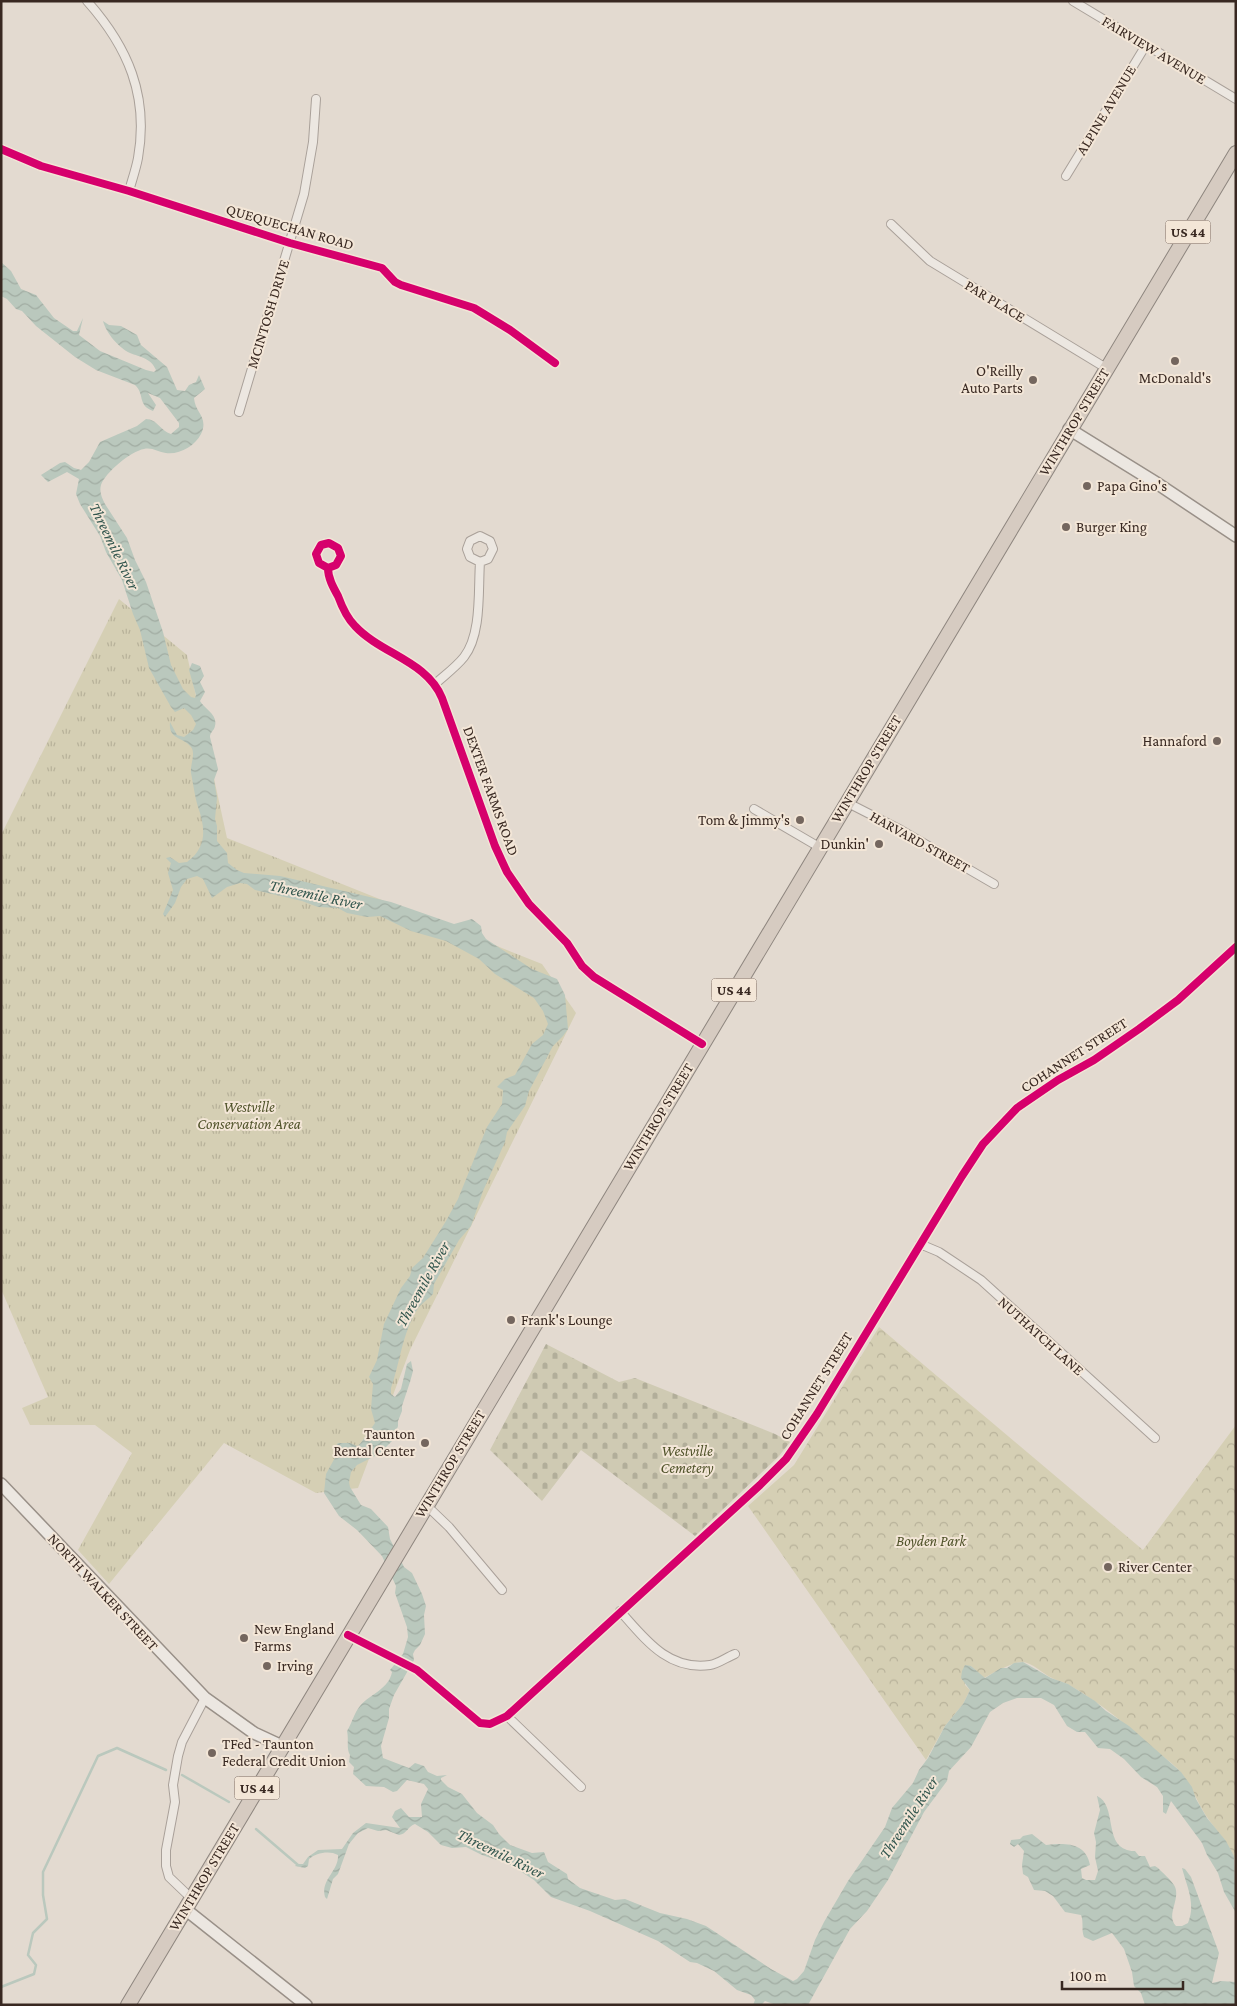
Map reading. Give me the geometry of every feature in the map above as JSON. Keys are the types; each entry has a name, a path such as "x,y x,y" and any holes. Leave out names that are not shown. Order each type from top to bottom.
{"highway":[{"name":"WINTHROP STREET","path":"128,2005 1236,152"}],"main road":[{"path":"1069,429 1158,484 1236,536"},
{"name":"NORTH WALKER STREET","path":"1,1484 205,1698 254,1733 282,1746"},
{"path":"188,1904 306,2005"}],"street":[{"path":"87,1 119,43 128,60 138,93 141,113 141,136 138,160 129,191"},
{"name":"FAIRVIEW AVENUE","path":"1073,1 1236,99"},
{"name":"ALPINE AVENUE","path":"1066,176 1146,45"},
{"name":"MCINTOSH DRIVE","path":"239,412 309,173 316,98"},
{"name":"QUEQUECHAN ROAD","path":"1,149 41,166 129,191 290,243 382,268 395,282 401,285 474,308 503,325 555,363"},
{"name":"PAR PLACE","path":"891,224 930,261 1106,368"},
{"path":"435,684 464,657 474,638 480,562"},
{"name":"DEXTER FARMS ROAD","path":"328,568 331,582 353,624 365,635 425,674 435,684 442,698 495,846 519,892 536,912 568,943 588,972 601,982 702,1044"},
{"name":"HARVARD STREET","path":"846,802 901,830 994,884"},
{"path":"754,809 819,847"},
{"name":"COHANNET STREET","path":"348,1635 414,1669 480,1723 490,1724 507,1716 620,1611 705,1536 786,1459 817,1414 920,1244 984,1144 1014,1111 1051,1084 1094,1060 1139,1029 1178,1000 1236,947"},
{"name":"NUTHATCH LANE","path":"920,1244 939,1252 980,1280 1155,1438"},
{"path":"426,1505 449,1527 502,1590"},
{"path":"620,1611 656,1650 669,1660 688,1665 711,1665 735,1654"},
{"path":"188,1904 169,1877 166,1866 166,1850 175,1802 173,1785 178,1756 182,1742 205,1698"},
{"path":"507,1716 581,1787"}],"green space":[{"name":"Westville Conservation Area","path":"119,599 187,655 227,838 542,964 576,1013 410,1350 358,1488 316,1493 224,1443 109,1584 78,1550 132,1453 95,1425 30,1425 22,1408 48,1397 1,1289 1,835"},
{"name":"Boyden Park","path":"879,1327 1143,1550 1236,1425 1236,1861 1227,1844 1205,1814 1186,1779 1175,1766 1102,1706 1069,1685 1026,1663 1014,1664 984,1678 971,1666 965,1666 965,1685 970,1690 963,1704 945,1726 926,1760 748,1506 794,1465"},
{"name":"Westville Cemetery","path":"546,1344 619,1382 635,1378 775,1434 790,1442 779,1456 695,1536 581,1450 542,1501 490,1450"}],"water":[{"name":"Threemile River","path":"1,262 11,271 21,289 36,295 54,318 73,331 77,331 83,318 79,335 100,351 146,370 154,372 156,370 148,360 126,351 117,344 103,321 109,325 121,326 137,335 141,345 167,367 177,390 185,391 189,385 196,382 199,375 205,389 194,398 203,419 201,434 195,442 186,449 176,453 144,449 132,454 113,469 103,480 100,490 105,504 127,538 146,582 163,632 171,665 183,689 191,697 195,698 196,695 189,670 192,663 200,666 204,676 200,682 205,692 200,701 215,719 210,737 218,769 214,780 217,798 215,819 217,841 227,853 228,863 244,873 280,876 391,902 454,924 472,919 481,926 482,933 486,939 532,969 557,979 565,995 568,1029 553,1046 529,1091 525,1106 507,1132 505,1142 483,1191 471,1226 459,1240 434,1284 433,1294 419,1308 408,1329 391,1388 391,1394 395,1397 401,1389 407,1364 411,1361 413,1371 393,1440 379,1454 357,1465 351,1472 350,1487 361,1505 371,1509 388,1527 390,1539 404,1567 412,1573 426,1606 424,1615 425,1634 413,1654 414,1660 394,1695 389,1709 389,1718 381,1746 383,1758 409,1768 415,1763 424,1766 428,1772 437,1776 447,1775 441,1778 441,1780 448,1787 462,1794 477,1813 493,1825 510,1845 532,1853 544,1852 548,1862 567,1874 568,1879 580,1888 615,1900 625,1899 660,1913 687,1919 706,1926 771,1969 793,1981 804,1971 815,1940 824,1922 848,1881 885,1827 892,1808 913,1783 945,1726 963,1704 970,1690 961,1678 965,1665 971,1666 985,1678 1001,1668 1007,1668 1014,1663 1023,1662 1051,1678 1068,1684 1095,1701 1106,1711 1129,1726 1181,1772 1192,1787 1196,1799 1207,1818 1226,1841 1234,1856 1236,1913 1224,1892 1218,1873 1202,1843 1171,1801 1166,1814 1163,1812 1163,1796 1157,1787 1141,1777 1124,1759 1110,1749 1098,1748 1085,1732 1077,1732 1067,1726 1054,1705 1041,1698 1017,1698 1003,1703 990,1712 971,1747 949,1771 947,1781 924,1812 888,1880 867,1911 850,1929 808,2005 776,2005 765,2001 761,2005 753,2005 755,2000 751,1995 737,1990 714,1971 697,1963 690,1962 658,1941 590,1911 551,1897 534,1880 509,1864 482,1855 466,1847 452,1848 441,1845 428,1832 415,1824 399,1835 386,1830 378,1831 368,1828 358,1833 349,1844 338,1874 333,1879 327,1899 324,1891 325,1886 336,1866 338,1855 327,1852 319,1854 309,1859 308,1866 305,1868 295,1866 303,1864 308,1857 318,1850 342,1849 353,1833 366,1823 400,1828 392,1817 395,1811 401,1808 409,1817 422,1817 421,1804 428,1789 424,1784 407,1780 397,1791 393,1792 384,1787 366,1786 353,1774 354,1767 349,1762 347,1731 358,1709 387,1683 392,1672 390,1670 403,1654 408,1637 407,1627 395,1593 396,1586 382,1556 357,1530 339,1516 324,1493 326,1474 337,1454 335,1447 338,1443 350,1443 357,1446 375,1423 371,1409 373,1384 369,1377 377,1360 384,1324 401,1288 410,1276 412,1268 423,1258 458,1199 487,1127 502,1104 503,1090 497,1087 505,1079 515,1075 532,1044 543,1035 548,1024 543,1011 534,998 495,974 479,959 446,941 411,931 380,916 367,917 347,913 338,908 318,907 302,901 255,890 247,884 240,883 227,887 212,898 203,879 197,876 187,879 181,887 175,903 165,917 163,914 173,890 168,873 171,863 166,858 170,857 179,863 187,862 199,850 203,836 202,822 191,773 192,750 188,744 171,732 170,722 177,735 184,737 193,730 196,724 184,708 175,712 149,668 140,630 122,580 76,494 79,479 67,472 48,482 41,475 60,463 65,462 81,470 89,462 100,442 137,426 146,419 153,421 171,434 179,427 179,423 160,398 148,393 156,405 153,411 148,409 143,403 140,392 135,385 96,370 75,357 36,326 22,311 16,309 7,299 1,296"},
{"path":"1097,1796 1107,1807 1115,1840 1120,1846 1127,1850 1135,1851 1139,1856 1145,1856 1150,1867 1155,1866 1158,1868 1174,1885 1176,1895 1172,1917 1176,1926 1188,1923 1191,1909 1190,1895 1182,1868 1191,1877 1219,1953 1212,1983 1221,1981 1236,1982 1236,2005 1145,2005 1141,1993 1134,1986 1132,1972 1124,1949 1112,1933 1093,1941 1084,1937 1081,1915 1065,1912 1053,1896 1045,1891 1034,1890 1028,1877 1023,1874 1024,1851 1018,1844 1014,1847 1010,1844 1011,1840 1020,1839 1023,1836 1032,1834 1046,1845 1067,1844 1079,1848 1088,1857 1090,1865 1081,1869 1082,1878 1095,1880 1098,1871 1095,1857 1096,1842 1094,1833 1100,1810"}],"waterway":[{"path":"1,1987 34,1974 36,1965 28,1955 33,1933 47,1919 43,1895 43,1872 98,1756 117,1748 166,1770"},
{"path":"182,1775 229,1802"},
{"path":"256,1829 298,1865"}],"cycle path":[{"path":"1,149 41,166 129,191 290,243 382,268 395,282 401,285 474,308 510,330 555,363"},
{"path":"328,568 319,563 316,554 321,545 329,543 338,548 341,556 336,565 328,568 331,582 343,608 355,626 377,644 415,666 435,685 442,698 495,846 507,872 529,904 567,943 582,966 594,977 702,1044"},
{"path":"348,1635 417,1670 480,1723 490,1724 507,1716 760,1485 786,1459 817,1414 983,1144 1017,1108 1058,1080 1094,1060 1139,1029 1178,1000 1236,947"}],"place":[{"name":"McDonald's","path":"1175,361"},
{"name":"O'Reilly Auto Parts","path":"1033,380"},
{"name":"Papa Gino's","path":"1087,486"},
{"name":"Burger King","path":"1066,527"},
{"name":"Hannaford","path":"1217,741"},
{"name":"Tom & Jimmy's","path":"800,820"},
{"name":"Dunkin'","path":"879,844"},
{"name":"Frank's Lounge","path":"511,1320"},
{"name":"Taunton Rental Center","path":"425,1443"},
{"name":"River Center","path":"1108,1567"},
{"name":"New England Farms","path":"244,1638"},
{"name":"Irving","path":"267,1666"},
{"name":"TFed - Taunton Federal Credit Union","path":"212,1753"}]}
